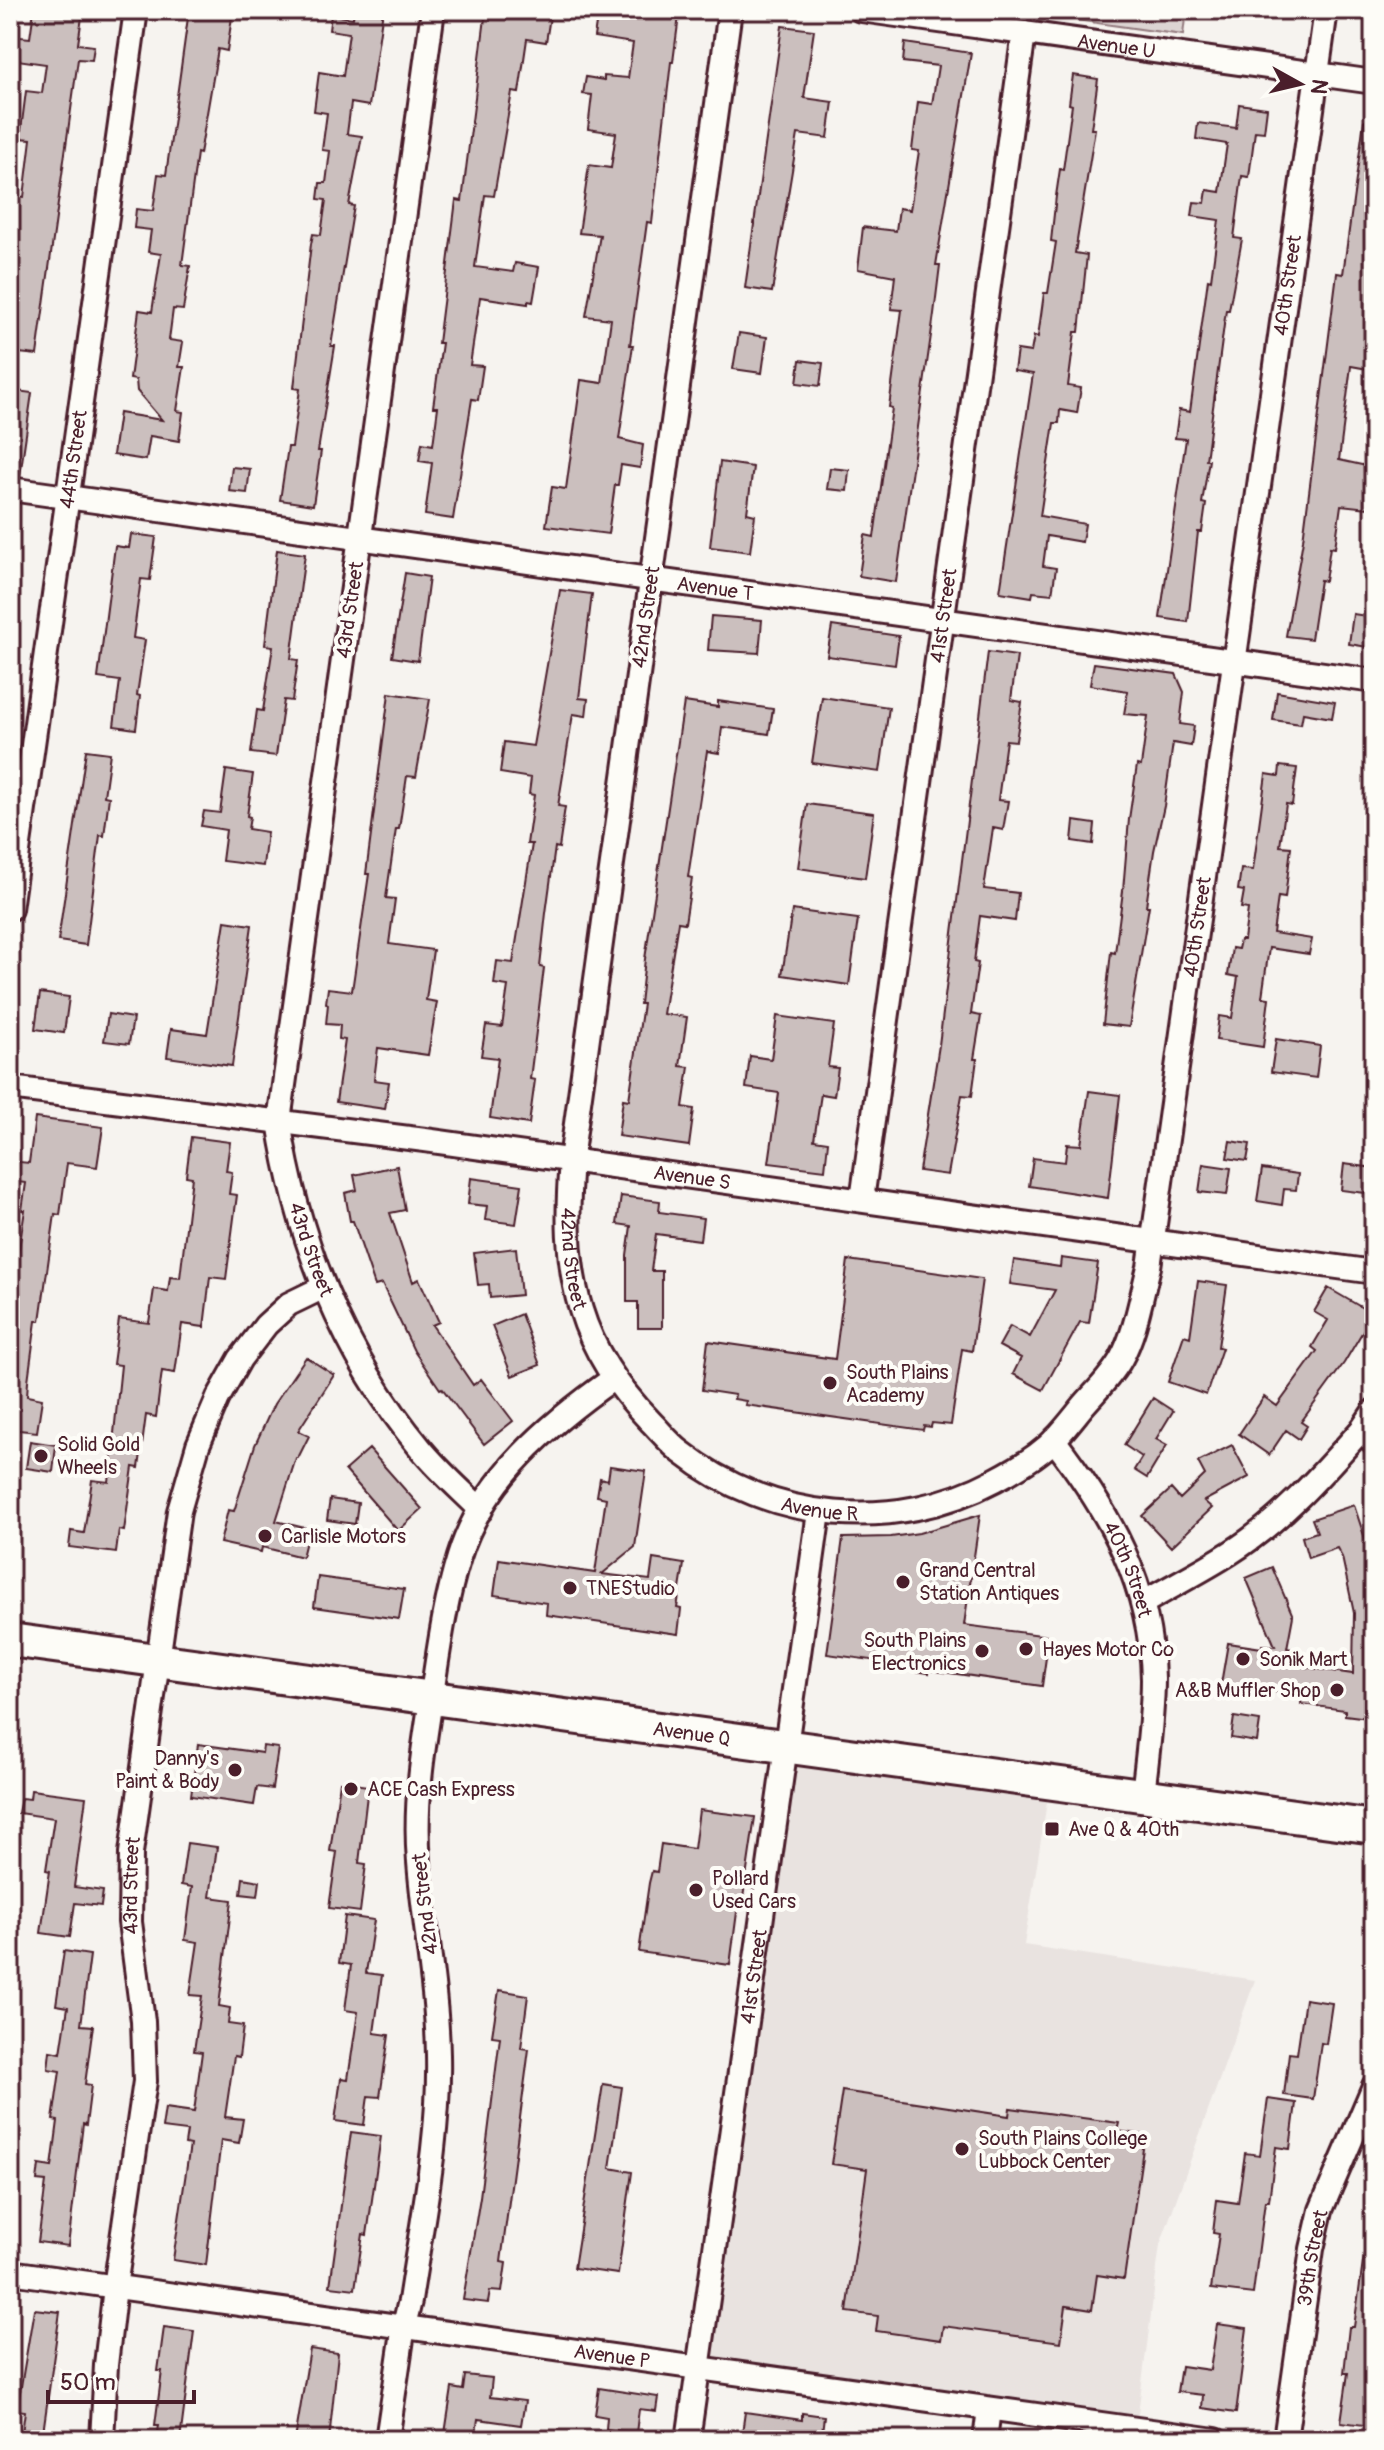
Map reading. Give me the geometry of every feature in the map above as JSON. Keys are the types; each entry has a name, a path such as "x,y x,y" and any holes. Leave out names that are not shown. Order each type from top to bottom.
{"highway":[{"name":"Avenue Q","path":"10,1640 1374,1827"}],"street":[{"name":"44th Street","path":"10,909 136,10"},
{"name":"43rd Street","path":"102,2440 115,2287 145,2081 143,2021 130,1922 131,1853 179,1511 198,1445 218,1398 240,1359 266,1325 289,1304 324,1287 305,1237 286,1170 279,1121 433,10"},
{"name":"42nd Street","path":"387,2440 410,2301 436,2108 437,2014 419,1863 418,1798 446,1606 460,1554 481,1510 528,1446 570,1409 614,1378 582,1312 570,1259 567,1212 571,1160 730,10"},
{"name":"Avenue U","path":"861,10 1374,82"},
{"name":"40th Street","path":"1143,1795 1153,1680 1143,1603 1126,1554 1102,1507 1054,1440 1122,1358 1135,1323 1149,1267 1326,10"},
{"name":"41st Street","path":"862,1200 1024,33"},
{"name":"Avenue T","path":"10,489 1374,681"},
{"name":"Avenue S","path":"10,1088 571,1160 1374,1272"},
{"path":"324,1287 347,1337 382,1398 421,1450 481,1510"},
{"name":"Avenue R","path":"614,1378 629,1399 680,1451 717,1477 753,1494 819,1512 884,1514 924,1508 973,1492 1018,1468 1054,1440"},
{"path":"1143,1603 1232,1552 1284,1511 1370,1428"},
{"name":"41st Street","path":"688,2440 819,1512"},
{"name":"39th Street","path":"1285,2440 1312,2249 1321,2210 1374,2086"},
{"name":"Avenue P","path":"10,2272 1216,2440"},
{"path":"985,2440 989,2409"}],"shaded area":[{"path":"1005,10 1186,10 1183,35"},
{"name":"South Plains College Lubbock Center","path":"787,1746 1050,1783 1024,1945 1255,1980 1160,2245 1136,2429 698,2369"}],"building":[{"path":"34,10 83,10 78,44 94,46 92,60 78,59 37,355 10,352 14,284 10,284 10,207 14,196 24,197 31,139 20,138 26,91 42,93 46,64 10,59 10,36 30,38"},
{"path":"189,10 233,10 227,51 218,49 200,154 197,153 182,265 190,266 183,310 173,309 169,340 183,342 179,367 184,367 177,411 183,412 179,441 150,436 146,460 113,455 119,413 162,420 137,391 136,380 130,379 139,310 152,312 161,254 148,252 151,230 134,228 136,209 153,211 158,174 166,175"},
{"path":"354,10 383,10 369,106 351,103 347,134 362,136 349,205 354,206 331,346 335,346 318,451 321,451 313,505 280,500 288,447 292,447 300,389 294,388 311,244 313,234 321,235 326,200 318,199 320,183 326,183 330,151 322,150 327,113 314,111 319,72 343,76 349,33 329,30 331,15 353,18"},
{"path":"486,10 551,10 546,42 527,39 519,93 512,92 494,196 485,195 475,267 513,272 515,263 539,267 533,302 528,301 528,304 480,297 470,365 483,366 478,400 472,399 453,519 425,515 432,463 419,461 422,443 433,445 438,407 433,407 442,343 438,343 456,200 462,201"},
{"path":"598,10 640,10 679,16 652,223 647,222 619,439 643,445 640,468 621,465 608,534 546,526 552,487 566,489 581,380 602,383 611,319 586,316 600,235 579,233 589,165 611,168 616,133 588,129 592,95 583,94 586,77 604,80 604,76 628,78 633,43 594,37"},
{"path":"782,26 814,30 804,98 833,102 828,138 798,134 772,292 745,288"},
{"path":"905,43 971,53 936,265 940,265 934,314 896,582 859,576 865,535 874,537 902,310 891,309 895,276 858,269 863,227 896,231 899,208 910,210 919,151 912,150 918,102 932,104 938,66 903,62"},
{"path":"1073,75 1098,79 1091,129 1095,129 1075,253 1087,255 1079,332 1075,332 1068,386 1081,388 1077,413 1060,410 1059,423 1054,423 1040,516 1085,524 1082,542 1047,536 1043,566 1056,568 1052,594 1033,592 1032,597 1000,592 1033,374 1014,371 1017,350 1031,352 1034,336 1038,337 1044,293 1048,293 1056,242 1051,241 1056,196 1060,169 1063,170"},
{"path":"1239,104 1267,108 1264,132 1255,131 1249,177 1242,176 1234,238 1242,239 1229,310 1226,310 1206,460 1209,460 1202,503 1206,504 1202,532 1198,532 1188,622 1160,618 1186,439 1175,438 1179,410 1190,412 1219,220 1192,216 1194,202 1205,203 1207,190 1220,192 1227,144 1196,139 1198,123 1236,128"},
{"path":"1364,121 1374,122 1374,298 1368,341 1372,341 1368,369 1351,366 1339,460 1371,467 1368,508 1341,505 1335,548 1330,547 1325,581 1320,580 1311,639 1286,636 1303,540 1337,273 1343,274"},
{"path":"739,333 767,337 762,373 733,369"},
{"path":"800,360 823,363 820,386 797,383"},
{"path":"10,390 32,393 20,476 10,475"},
{"path":"720,462 753,467 747,513 755,515 750,552 710,547"},
{"path":"232,467 250,469 247,493 229,491"},
{"path":"830,468 849,470 847,491 827,489"},
{"path":"131,534 156,537 150,580 141,579 133,638 145,640 137,695 140,696 136,729 114,726 120,681 98,678 115,546 129,548"},
{"path":"277,550 305,554 291,659 298,660 292,701 284,700 276,756 251,753 257,710 263,711 273,646 265,645"},
{"path":"405,573 429,577 418,661 392,657"},
{"path":"560,590 592,594 579,698 588,699 586,716 573,714 558,806 565,807 559,848 555,847 546,913 540,967 544,968 530,1079 535,1080 529,1124 490,1118 498,1058 481,1056 486,1025 502,1027 508,986 494,984 497,961 513,963 532,844 527,844 534,795 529,794 531,778 500,773 504,742 533,746"},
{"path":"1353,614 1374,617 1374,648 1349,644"},
{"path":"711,616 762,620 759,653 708,650"},
{"path":"832,626 899,636 895,665 827,656"},
{"path":"988,652 1017,656 1011,700 1022,702 1016,741 1006,740 998,800 1008,801 1003,830 993,828 984,889 1018,893 1015,921 980,916 971,1014 981,1016 974,1059 977,1059 972,1096 962,1095 948,1175 919,1171 939,1045"},
{"path":"1094,663 1176,674 1184,692 1180,724 1194,726 1191,746 1173,743 1129,1027 1103,1024 1111,952 1115,953 1123,891 1129,819 1148,716 1124,714 1128,691 1090,685"},
{"path":"1277,692 1335,702 1332,718 1303,713 1301,724 1273,720"},
{"path":"389,693 430,699 416,777 407,776 386,898 395,899 389,944 433,950 426,1000 437,1002 428,1055 378,1048 374,1080 389,1082 385,1109 336,1102 345,1040 339,1039 340,1025 326,1024 326,1003 328,988 352,991 369,874 366,874"},
{"path":"822,697 889,707 880,772 812,763"},
{"path":"718,701 773,709 769,734 722,727 719,753 707,751 688,877 692,878 685,923 678,922 663,1014 687,1017 680,1066 689,1067 683,1107 694,1109 689,1146 618,1136 623,1099 629,1100 643,1004 640,1004 645,959 684,702 718,707"},
{"path":"86,750 110,753 104,796 109,797 104,836 100,835 86,945 58,941"},
{"path":"1280,766 1297,768 1292,805 1286,804 1280,846 1291,847 1285,898 1278,897 1273,933 1312,939 1309,954 1269,948 1262,997 1269,998 1263,1047 1216,1040 1219,1016 1232,1018 1238,977 1228,975 1232,948 1238,949 1240,940 1244,940 1248,909 1241,908 1244,891 1238,890 1241,869 1253,870 1266,774 1279,776"},
{"path":"226,770 253,774 248,829 267,832 263,866 222,861 226,830 201,826 204,811 220,813"},
{"path":"807,804 874,813 865,878 798,868"},
{"path":"1074,821 1095,824 1093,844 1072,841"},
{"path":"792,910 858,919 849,985 782,975"},
{"path":"225,921 252,925 232,1066 167,1057 171,1029 207,1034"},
{"path":"40,993 69,997 64,1033 35,1029"},
{"path":"108,1014 133,1018 129,1044 104,1041"},
{"path":"777,1016 834,1024 828,1067 838,1068 834,1096 821,1094 814,1140 828,1142 825,1170 769,1163 779,1093 746,1088 750,1056 771,1059"},
{"path":"1276,1039 1320,1046 1316,1078 1271,1072"},
{"path":"1089,1091 1120,1095 1108,1198 1029,1186 1033,1158 1065,1162 1067,1144 1081,1145"},
{"path":"35,1118 103,1127 97,1167 67,1163 60,1215 55,1214 28,1381 27,1396 42,1399 37,1432 10,1429 10,1306 25,1210 22,1210 26,1183 10,1181 10,1161 29,1163"},
{"path":"191,1137 230,1142 226,1171 232,1172 229,1194 237,1195 226,1279 210,1277 204,1327 182,1324 175,1373 162,1371 156,1417 146,1415 139,1468 133,1467 124,1531 119,1530 116,1553 69,1547 71,1531 84,1533 92,1480 109,1482 121,1365 113,1364 119,1319 149,1323 154,1289 168,1291 170,1277 180,1278 192,1177 186,1176"},
{"path":"1230,1141 1250,1144 1247,1161 1227,1158"},
{"path":"1203,1164 1231,1168 1227,1195 1199,1192"},
{"path":"1344,1164 1374,1168 1374,1194 1341,1190"},
{"path":"397,1166 405,1210 390,1213 413,1282 419,1279 439,1322 432,1325 473,1385 481,1379 513,1421 484,1444 414,1351 382,1284 375,1286 353,1221 350,1221 345,1193 357,1190 354,1175"},
{"path":"1262,1169 1298,1174 1296,1190 1284,1189 1282,1205 1257,1201"},
{"path":"471,1178 522,1185 516,1224 485,1220 487,1206 468,1204"},
{"path":"621,1196 660,1201 659,1212 703,1218 700,1240 656,1234 651,1271 662,1271 662,1328 638,1328 638,1302 627,1302 627,1255 631,1226 617,1224"},
{"path":"516,1248 521,1295 490,1298 489,1284 478,1285 474,1253"},
{"path":"1061,1258 1098,1263 1089,1323 1080,1322 1043,1390 1013,1374 1021,1358 999,1346 1010,1326 1030,1337 1055,1290 1010,1284 1014,1260 1060,1267"},
{"path":"848,1260 982,1279 972,1351 962,1349 951,1425 932,1423 931,1427 924,1426 923,1430 745,1405 746,1401 734,1399 735,1395 702,1390 708,1341 835,1359"},
{"path":"1198,1281 1227,1285 1218,1347 1222,1348 1206,1395 1168,1382 1184,1335 1190,1337"},
{"path":"1328,1288 1373,1314 1344,1363 1301,1422 1307,1426 1299,1439 1286,1430 1269,1455 1239,1434 1264,1397 1277,1406 1317,1351 1312,1347 1328,1320 1314,1312"},
{"path":"521,1314 540,1365 512,1376 492,1326"},
{"path":"306,1357 334,1375 298,1431 309,1436 296,1458 276,1521 309,1529 302,1557 262,1547 261,1552 220,1543 228,1510 234,1511 255,1445 274,1404"},
{"path":"1153,1398 1173,1411 1156,1439 1167,1445 1147,1478 1134,1470 1142,1457 1124,1445"},
{"name":"Solid Gold Wheels","path":"30,1441 56,1445 53,1472 26,1468"},
{"path":"1232,1445 1249,1477 1204,1501 1212,1508 1171,1547 1142,1516 1171,1489 1180,1499 1205,1475 1198,1462"},
{"path":"369,1449 422,1509 398,1531 345,1470"},
{"path":"610,1466 646,1471 635,1547 602,1574 650,1580 653,1559 684,1564 677,1608 681,1609 678,1634 546,1615 547,1603 494,1595 499,1559 595,1573 606,1498 597,1496 600,1478 608,1480"},
{"path":"330,1499 358,1503 355,1524 327,1520"},
{"path":"1354,1505 1374,1566 1374,1673 1368,1718 1345,1715 1345,1710 1301,1704 1302,1696 1221,1684 1228,1643 1262,1648 1262,1645 1275,1646 1246,1578 1272,1567 1293,1616 1287,1648 1292,1649 1290,1665 1353,1674 1354,1613 1342,1557 1337,1548 1308,1558 1302,1537 1317,1532 1312,1519"},
{"name":"Grand Central Station Antiques","path":"980,1515 964,1625 1049,1636 1042,1686 929,1670 929,1673 900,1669 901,1664 827,1654 843,1538 919,1533"},
{"path":"318,1577 404,1589 399,1619 314,1607"},
{"path":"1234,1717 1260,1721 1257,1742 1231,1738"},
{"name":"Danny's Paint & Body","path":"198,1744 262,1753 263,1746 278,1748 272,1789 257,1787 254,1805 191,1796"},
{"path":"340,1782 368,1786 359,1863 366,1864 360,1912 329,1908 337,1852 330,1851"},
{"path":"31,1790 86,1797 74,1887 103,1891 101,1906 75,1903 70,1937 41,1933 54,1818 18,1813 21,1798 30,1799"},
{"name":"Pollard Used Cars","path":"699,1810 755,1817 743,1898 739,1897 730,1965 639,1952 649,1883 652,1871 657,1872 661,1844 694,1849"},
{"path":"187,1843 217,1847 210,1897 232,1900 219,2006 230,2008 228,2024 243,2026 239,2057 234,2056 225,2117 243,2119 239,2143 221,2140 206,2265 173,2260 190,2145 185,2144 187,2131 162,2128 165,2108 194,2112 202,2052 194,2051 202,1996 190,1995 198,1942 185,1940 192,1887 181,1885"},
{"path":"243,1878 260,1881 258,1896 241,1894"},
{"path":"345,1916 374,1920 366,1973 382,1975 374,2033 389,2035 380,2097 368,2096 364,2125 335,2121 341,2078 348,2079 358,2012 345,2010 351,1965 339,1963"},
{"path":"64,1951 90,1955 81,2025 93,2026 85,2084 91,2085 86,2125 83,2124 68,2246 38,2242 46,2182 37,2181 39,2165 52,2167 58,2121 53,2120 60,2071 48,2069 50,2051 61,2053 68,2007 56,2005"},
{"path":"499,1990 528,1995 521,2048 529,2049 501,2262 506,2263 502,2292 490,2291 488,2303 463,2300 480,2197 500,2037 492,2036"},
{"path":"1305,1999 1332,2003 1326,2044 1321,2043 1313,2099 1284,2095 1289,2053 1297,2054"},
{"path":"603,2084 622,2087 610,2168 632,2172 618,2274 574,2268"},
{"path":"842,2091 1009,2116 1010,2108 1119,2123 1117,2131 1145,2135 1124,2279 1097,2275 1092,2310 1066,2306 1061,2342 943,2326 941,2340 876,2331 878,2316 847,2312 867,2169 831,2164"},
{"path":"1268,2099 1296,2103 1290,2149 1276,2147 1269,2201 1265,2201 1253,2294 1211,2289 1219,2234 1213,2233 1217,2200 1238,2203 1245,2153 1260,2155"},
{"path":"351,2132 381,2136 367,2235 363,2234 355,2289 330,2286"},
{"path":"1364,2255 1374,2255 1374,2402 1371,2426 1341,2422 1348,2373 1344,2373 1349,2327 1354,2327"},
{"path":"34,2309 60,2312 42,2440 21,2440 25,2411 17,2410"},
{"path":"1217,2324 1247,2328 1236,2413 1202,2408 1203,2395 1177,2392 1181,2366 1210,2370"},
{"path":"164,2327 194,2331 180,2440 157,2440 159,2425 155,2425 162,2371 158,2371"},
{"path":"310,2349 338,2353 329,2440 295,2440"},
{"path":"465,2375 492,2378 490,2397 525,2401 521,2425 478,2419 475,2440 444,2440 452,2388 463,2390"},
{"path":"599,2388 658,2397 656,2411 639,2409 636,2433 606,2429 607,2417 595,2415"},
{"path":"745,2412 802,2420 802,2413 824,2416 821,2440 785,2434 784,2440 741,2440"}],"place":[{"name":"South Plains Academy","path":"830,1383"},
{"name":"Solid Gold Wheels","path":"41,1456"},
{"name":"Carlisle Motors","path":"265,1536"},
{"name":"Grand Central Station Antiques","path":"903,1582"},
{"name":"TNEStudio","path":"570,1588"},
{"name":"Hayes Motor Co","path":"1026,1649"},
{"name":"South Plains Electronics","path":"982,1651"},
{"name":"Sonik Mart","path":"1243,1659"},
{"name":"A&B Muffler Shop","path":"1337,1690"},
{"name":"Danny's Paint & Body","path":"235,1770"},
{"name":"ACE Cash Express","path":"351,1789"},
{"name":"Ave Q & 40th","path":"1052,1829"},
{"name":"Pollard Used Cars","path":"696,1890"},
{"name":"South Plains College Lubbock Center","path":"962,2149"}]}
